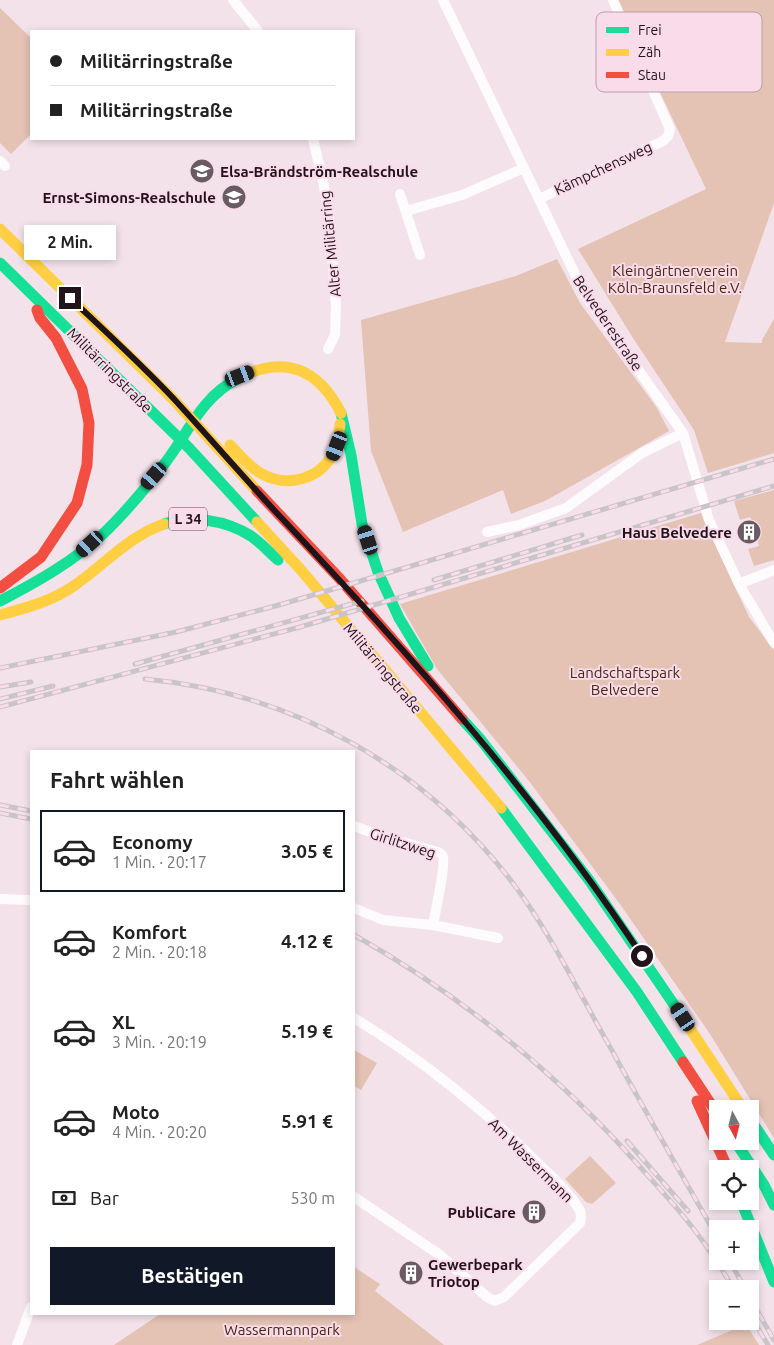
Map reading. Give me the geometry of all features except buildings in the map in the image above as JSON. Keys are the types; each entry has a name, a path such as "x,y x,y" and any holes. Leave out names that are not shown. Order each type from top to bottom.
{"main road":[{"name":"Militärringstraße","path":"0,230 173,399 221,453 340,579 480,740 589,880 632,941 737,1100"},
{"name":"Militärringstraße","path":"0,263 189,448 301,570 510,820 637,992 709,1101"},
{"name":"L 34","path":"0,588 40,557 76,503 89,444 89,423 82,390 56,338 40,318 28,290"},
{"path":"0,601 37,582 77,556 116,520 166,461 210,399 228,383 240,376 260,369 287,367 307,372 332,394 341,413 351,455 362,524 378,572 399,618 428,666 480,740"},
{"path":"173,399 210,424 254,469 265,476 291,481 309,478 323,468 333,456 339,436 341,413"},
{"name":"L 34","path":"0,615 39,604 73,586 145,532 179,519 201,519 223,523 249,535 279,560 358,638"},
{"name":"L 34","path":"679,1056 696,1100 724,1160"},
{"path":"759,1132 774,1155"},
{"path":"741,1150 774,1205"},
{"path":"745,1210 774,1282"}],"street":[{"path":"233,0 257,30"},
{"name":"Belvederestraße","path":"443,0 585,295 684,433 709,520 739,584 774,643"},
{"name":"Kämpchensweg","path":"613,0 618,12"},
{"name":"Kämpchensweg","path":"539,199 668,136 670,129 654,92"},
{"name":"Alter Militärring","path":"312,140 323,181 332,248 336,306 335,335 328,349"},
{"path":"406,211 462,195 524,168"},
{"path":"400,194 420,255"},
{"path":"487,532 519,525 566,508 642,453 684,433"},
{"path":"739,584 774,570"},
{"name":"Girlitzweg","path":"355,826 384,837 438,852 442,855 444,859 433,925"},
{"path":"0,898 30,900"},
{"path":"355,908 383,920 433,925 498,938"},
{"name":"Am Wassermann","path":"355,1021 449,1085 484,1114 529,1154 566,1192 580,1210 581,1217 580,1223 504,1297 495,1300 487,1297 440,1255 355,1198"},
{"path":"17,1345 30,1310"}],"green space":[{"name":"Kleingärtnerverein Köln-Braunsfeld e.V.","path":"616,0 774,0 774,203 725,342 762,343 774,319 774,453 708,473 694,430 633,338 578,249 706,189 660,92 762,92 762,12 622,12"},
{"path":"0,8 30,37 30,135 11,154 0,143"},
{"path":"557,259 580,303 657,408 669,431 545,501 511,514 503,490 403,532 371,451 361,320 516,276"},
{"path":"774,490 774,560 754,566 748,549 759,546 751,519 750,517 740,520 734,501"},
{"name":"Landschaftspark Belvedere","path":"701,513 749,617 774,650 774,1138 759,1114 759,1100 751,1100 710,1034 622,907 529,781 437,669 400,604"},
{"path":"355,1051 377,1063 361,1090 355,1087"},
{"path":"590,1156 616,1183 592,1204 586,1202 565,1179"},
{"name":"Wassermannpark","path":"355,1268 380,1284 375,1291 444,1345 114,1345 159,1315 355,1315"},
{"path":"732,1330 750,1330 759,1345 697,1345"}],"railway":[{"path":"0,668 176,632 279,605 774,459"},
{"path":"0,707 300,627 774,486"},
{"path":"434,580 582,535"},
{"path":"135,664 362,601"},
{"path":"145,679 200,687 253,701 304,719 352,743 398,772 440,805 480,844 515,886 541,925 709,1223"},
{"path":"0,687 31,682"},
{"path":"0,699 53,686"},
{"path":"0,805 30,811"},
{"path":"0,813 30,819"},
{"path":"355,936 433,984 471,1011 507,1039 576,1100 609,1133 683,1216 707,1247 728,1280"},
{"path":"627,1141 688,1211"},
{"path":"735,1270 740,1280"},
{"path":"759,1314 774,1340"},
{"path":"759,1330 768,1345"}],"traffic: fast":[{"path":"0,263 189,448 257,522"},
{"path":"0,601 55,570 104,533 155,476 195,418 213,396 237,379"},
{"path":"341,413 351,455 362,524 378,572 399,618 428,666"},
{"path":"164,524 175,521 197,520 231,526 251,536 278,560"},
{"path":"462,719 481,740 589,880 677,1009"},
{"path":"501,808 637,992 683,1062"},
{"path":"759,1132 774,1155"},
{"path":"741,1150 764,1185 774,1205"},
{"path":"745,1210 774,1282"}],"traffic: slow":[{"path":"0,229 173,399 257,491"},
{"path":"237,379 254,371 270,367 298,370 322,385 341,413"},
{"path":"230,445 262,474 272,478 293,480 313,474 329,461 334,451 340,424"},
{"path":"257,522 301,570 501,808"},
{"path":"0,615 20,610 67,591 128,543 151,529 164,524"},
{"path":"677,1009 737,1100"}],"traffic: jam":[{"path":"0,588 41,557 77,503 87,465 89,423 82,389 56,338 40,318 37,310"},
{"path":"257,491 340,579 462,719"},
{"path":"683,1062 709,1101"},
{"path":"697,1101 724,1160"}],"place":[{"name":"Elsa-Brändström-Realschule","path":"202,171"},
{"name":"Ernst-Simons-Realschule","path":"234,197"},
{"name":"Haus Belvedere","path":"749,532"},
{"name":"PubliCare","path":"534,1212"},
{"name":"Gewerbepark Triotop","path":"411,1273"}],"route":[{"path":"70,298 173,399 221,453 340,579 462,718 589,880 642,956"}]}
